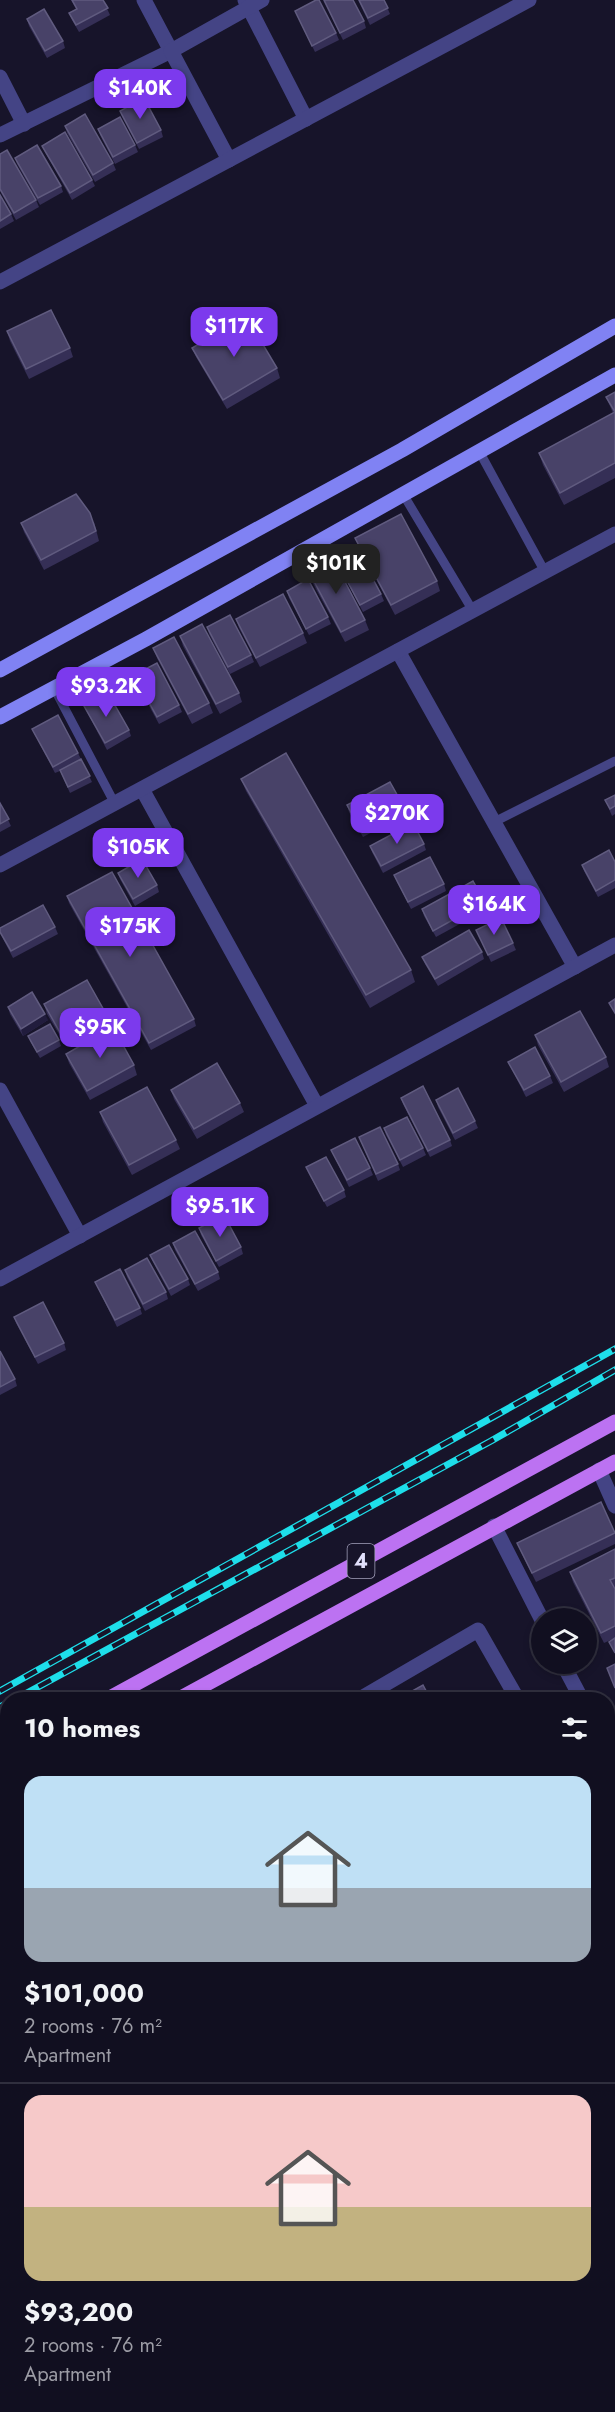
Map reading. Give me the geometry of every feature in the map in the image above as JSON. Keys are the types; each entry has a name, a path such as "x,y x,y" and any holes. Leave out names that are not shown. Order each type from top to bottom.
{"main road":[{"name":"4","path":"121,1692 615,1422"},
{"name":"4","path":"192,1692 615,1462"}],"street":[{"path":"144,0 229,160"},
{"path":"0,282 529,0"},
{"path":"0,135 171,51 252,2 306,119"},
{"path":"0,77 24,124"},
{"path":"0,670 402,450 615,326"},
{"path":"0,717 146,639 615,375"},
{"path":"0,865 615,534"},
{"path":"398,651 574,967"},
{"path":"142,789 317,1106"},
{"path":"0,1279 615,945"},
{"path":"0,1090 80,1236"},
{"path":"599,1470 615,1506"},
{"path":"494,1526 536,1608"},
{"path":"372,1692 478,1630 513,1692"},
{"path":"568,1674 578,1692"}],"lane":[{"path":"479,451 545,572"},
{"path":"403,494 473,611"},
{"path":"54,688 115,804"},
{"path":"494,822 615,761"}],"building":[{"path":"72,0 103,0 108,8 76,25 69,13 77,9"},
{"path":"319,0 336,33 312,46 295,11"},
{"path":"324,0 353,0 364,21 340,33"},
{"path":"359,0 384,0 388,8 368,18"},
{"path":"44,9 63,41 45,51 27,19"},
{"path":"144,98 161,130 137,143 120,111"},
{"path":"85,114 113,163 93,175 65,126"},
{"path":"120,117 135,145 113,157 98,129"},
{"path":"65,132 92,180 70,193 42,146"},
{"path":"37,145 61,186 38,198 15,158"},
{"path":"7,150 36,200 14,213 0,189 0,154"},
{"path":"0,195 11,214 0,221"},
{"path":"51,310 70,348 26,369 7,331"},
{"path":"246,316 277,368 223,400 192,348"},
{"path":"615,392 615,412 606,397"},
{"path":"615,412 615,463 560,493 539,453"},
{"path":"76,494 90,513 96,531 41,560 21,523"},
{"path":"401,514 437,581 391,605 355,538"},
{"path":"358,551 381,594 360,605 337,562"},
{"path":"332,557 365,620 341,632 308,570"},
{"path":"308,579 328,617 306,629 287,591"},
{"path":"283,594 303,633 256,658 236,619"},
{"path":"230,615 251,655 228,667 207,627"},
{"path":"202,624 239,693 216,704 180,636"},
{"path":"174,637 209,703 188,714 153,648"},
{"path":"157,663 179,705 157,717 134,675"},
{"path":"108,693 129,730 105,743 84,706"},
{"path":"58,715 78,753 53,767 32,729"},
{"path":"286,753 411,970 366,995 241,779"},
{"path":"81,759 90,776 68,787 60,770"},
{"path":"390,782 404,807 361,830 347,805"},
{"path":"615,795 615,806 610,809 605,800"},
{"path":"0,803 9,819 0,824"},
{"path":"413,823 424,844 381,866 370,846"},
{"path":"609,850 615,862 615,880 596,891 582,865"},
{"path":"430,857 444,884 408,902 394,875"},
{"path":"142,859 157,885 133,899 118,873"},
{"path":"112,872 194,1019 149,1043 67,896"},
{"path":"473,881 485,902 433,931 422,909"},
{"path":"43,905 55,927 11,951 0,928"},
{"path":"501,918 513,943 488,955 476,930"},
{"path":"469,930 482,952 435,979 422,957"},
{"path":"87,980 105,1012 62,1036 44,1004"},
{"path":"32,992 45,1014 21,1029 8,1007"},
{"path":"615,999 615,1013 609,1003"},
{"path":"580,1011 606,1057 561,1082 535,1035"},
{"path":"50,1024 59,1040 37,1052 28,1036"},
{"path":"113,1027 134,1065 87,1091 66,1054"},
{"path":"535,1047 550,1076 524,1090 508,1062"},
{"path":"217,1063 240,1103 194,1129 171,1090"},
{"path":"423,1086 450,1140 428,1151 401,1098"},
{"path":"147,1087 176,1140 129,1165 100,1112"},
{"path":"458,1088 475,1121 453,1133 436,1100"},
{"path":"407,1117 423,1148 400,1160 384,1128"},
{"path":"380,1127 398,1164 376,1174 359,1137"},
{"path":"355,1138 370,1168 347,1180 331,1150"},
{"path":"326,1157 344,1190 324,1201 306,1167"},
{"path":"224,1215 241,1247 216,1261 199,1228"},
{"path":"195,1231 218,1272 195,1284 173,1243"},
{"path":"169,1245 188,1279 169,1289 150,1255"},
{"path":"147,1258 166,1292 143,1304 125,1270"},
{"path":"120,1269 140,1308 115,1320 95,1282"},
{"path":"43,1302 64,1343 35,1357 14,1317"},
{"path":"0,1351 15,1379 0,1387"},
{"path":"601,1502 615,1533 532,1573 517,1543"},
{"path":"615,1549 615,1578 610,1580 615,1589 615,1626 601,1633 597,1625 597,1608 588,1608 570,1572"},
{"path":"615,1638 615,1653 609,1642"},
{"path":"615,1664 615,1688 607,1668"},
{"path":"423,1685 427,1692 410,1692"}],"railway":[{"path":"0,1691 615,1349"},
{"path":"29,1692 491,1441 615,1370"}]}
